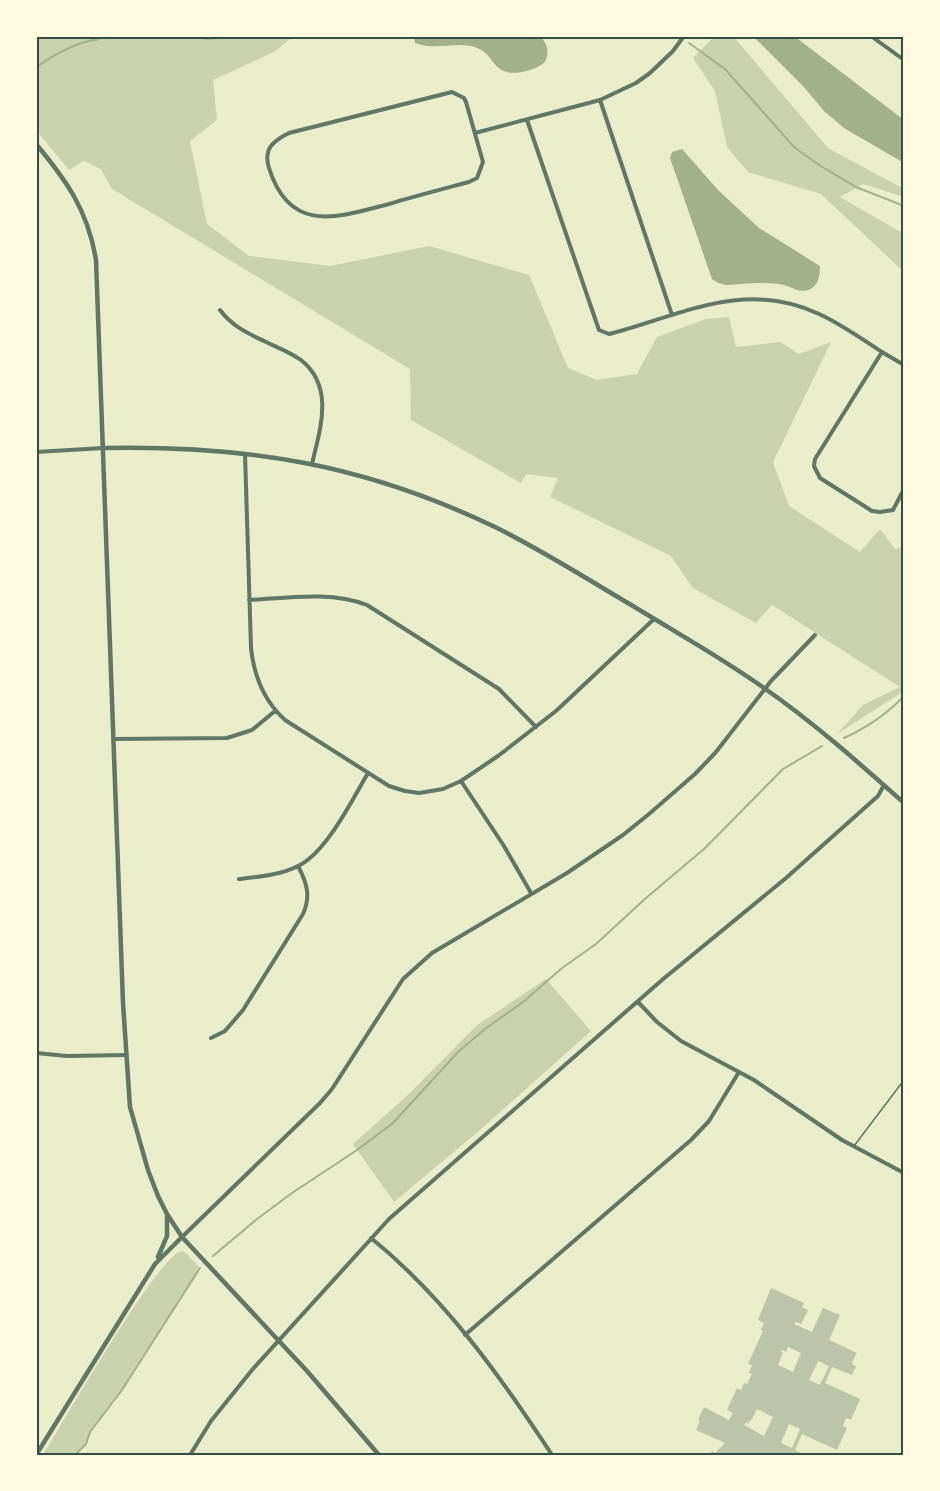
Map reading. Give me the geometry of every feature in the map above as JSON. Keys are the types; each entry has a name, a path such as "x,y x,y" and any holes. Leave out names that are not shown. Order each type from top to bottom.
{"street":[{"path":"475,133 600,100 636,83 673,51 684,36"},
{"path":"871,36 904,60"},
{"path":"452,92 464,98 475,133 483,162 477,178 341,217 319,217 291,206 279,193 268,165 268,150 276,139 289,133 452,92"},
{"path":"600,100 672,315"},
{"path":"527,120 599,330 609,334 690,308 724,300 760,298 788,302 819,314 904,365"},
{"path":"36,144 71,189 91,235 97,276 126,1054 129,1097 134,1124 158,1196 182,1237 280,1341 379,1455"},
{"path":"220,310 230,322 243,331 295,356 310,369 315,377 322,395 323,415 312,464"},
{"path":"882,352 815,459 814,466 820,478 872,511 892,510 904,489"},
{"path":"36,452 102,448 176,448 244,453 312,464 394,486 472,516 522,541 765,688 809,721 904,803"},
{"path":"244,453 249,600 254,669 264,693 275,711 294,726 389,786 419,793 443,789 461,781 556,711 654,619"},
{"path":"249,600 332,596 367,605 499,688 536,727"},
{"path":"155,1264 320,1104 396,990 415,967 448,942 567,873 623,835 695,774 727,739 765,688 815,635"},
{"path":"114,739 227,738 252,730 275,711"},
{"path":"239,879 257,877 298,866 310,858 323,844 368,773"},
{"path":"461,781 504,846 531,894"},
{"path":"190,1455 211,1421 252,1370 371,1238 423,1189 709,940 795,871 878,796 884,785"},
{"path":"211,1038 225,1031 243,1010 303,914 308,887 298,866"},
{"path":"638,1002 670,1033 754,1080 854,1147 904,1173"},
{"path":"36,1053 67,1056 126,1054"},
{"path":"465,1335 691,1140 709,1121 739,1072"},
{"path":"36,1455 155,1264 167,1236 167,1214"},
{"path":"371,1238 428,1292 465,1335 507,1386 552,1455"}],"lane":[{"path":"854,1147 904,1080"}],"shaded area":[{"path":"36,36 294,36 274,52 213,80 217,120 190,141 207,224 249,256 330,266 429,246 529,275 568,368 597,380 637,374 657,337 706,319 729,317 736,347 780,342 799,354 831,342 773,462 789,506 860,552 880,529 895,549 904,547 904,691 837,734 863,705 900,687 772,605 756,623 693,588 671,556 550,497 558,478 526,474 521,483 411,420 410,369 112,189 101,169 84,161 69,170 36,130"},
{"path":"414,36 540,36 546,45 547,57 536,68 512,73 496,66 485,53 472,46 420,45 415,43"},
{"path":"715,36 733,36 828,148 904,189 904,197 863,184 840,197 904,234 904,272 821,194 748,172 727,147 715,91 693,58"},
{"path":"753,36 794,36 904,120 904,163 844,128 824,111 803,86"},
{"path":"682,149 718,190 759,228 820,266 819,277 811,289 802,291 770,283 726,285 712,279 670,158 672,152"},
{"path":"546,979 591,1031 480,1130 394,1202 353,1144 409,1094 476,1026"},
{"path":"181,1251 185,1252 200,1268 122,1390 90,1432 86,1444 75,1455 43,1455 132,1311 169,1261"}],"building":[{"path":"771,1288 804,1303 802,1307 808,1310 801,1324 796,1322 794,1324 812,1332 823,1308 840,1315 829,1340 857,1353 852,1362 856,1366 852,1375 832,1367 825,1383 860,1399 851,1420 846,1418 843,1426 847,1428 837,1450 802,1434 795,1450 805,1455 749,1455 744,1453 742,1455 709,1455 712,1451 715,1453 725,1443 696,1430 700,1421 698,1420 704,1407 729,1420 733,1413 727,1410 737,1388 741,1390 752,1374 749,1373 752,1365 748,1364 763,1331 761,1330 764,1323 758,1320","holes":["788,1347 801,1353 793,1372 778,1365 782,1350 786,1352","818,1361 829,1366 820,1385 809,1380","757,1409 773,1417 764,1436 744,1425 751,1421","789,1424 800,1429 792,1448 781,1443"]}],"waterway":[{"path":"36,68 65,50 97,40 98,36"},
{"path":"185,36 210,39 224,36"},
{"path":"689,43 725,69 794,147 856,187 904,206"},
{"path":"844,738 876,720 904,696"},
{"path":"213,1256 292,1193 393,1123 458,1052 523,1002 562,968 596,944 704,849 783,769 822,746"},
{"path":"75,1455 86,1444 90,1432 122,1390 200,1268"}]}
